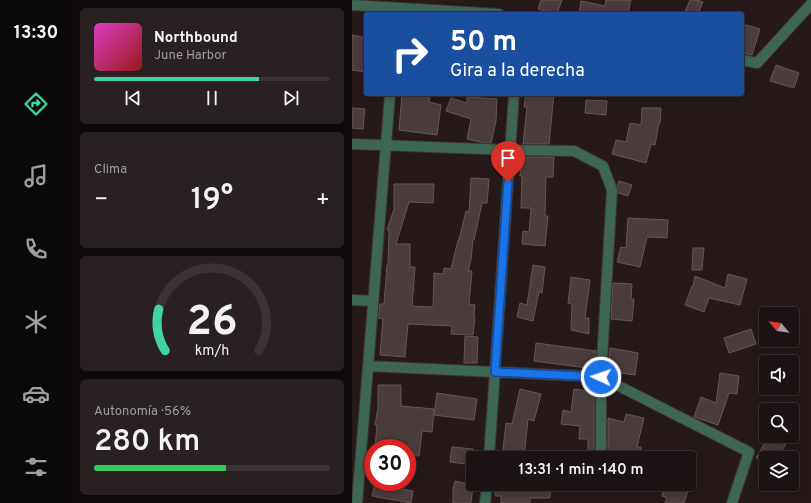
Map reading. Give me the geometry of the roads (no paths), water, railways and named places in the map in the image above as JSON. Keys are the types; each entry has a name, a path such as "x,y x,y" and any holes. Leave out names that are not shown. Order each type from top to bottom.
{"street":[{"path":"744,60 757,63 811,4"},
{"path":"352,5 397,11 431,12"},
{"path":"357,503 356,454 368,366 390,96"},
{"path":"489,451 514,96"},
{"path":"352,144 510,150 574,150 603,166 612,190 601,377 601,451"},
{"path":"352,300 373,301"},
{"path":"368,366 601,377 749,452 732,503"},
{"path":"485,503 486,491"}]}
